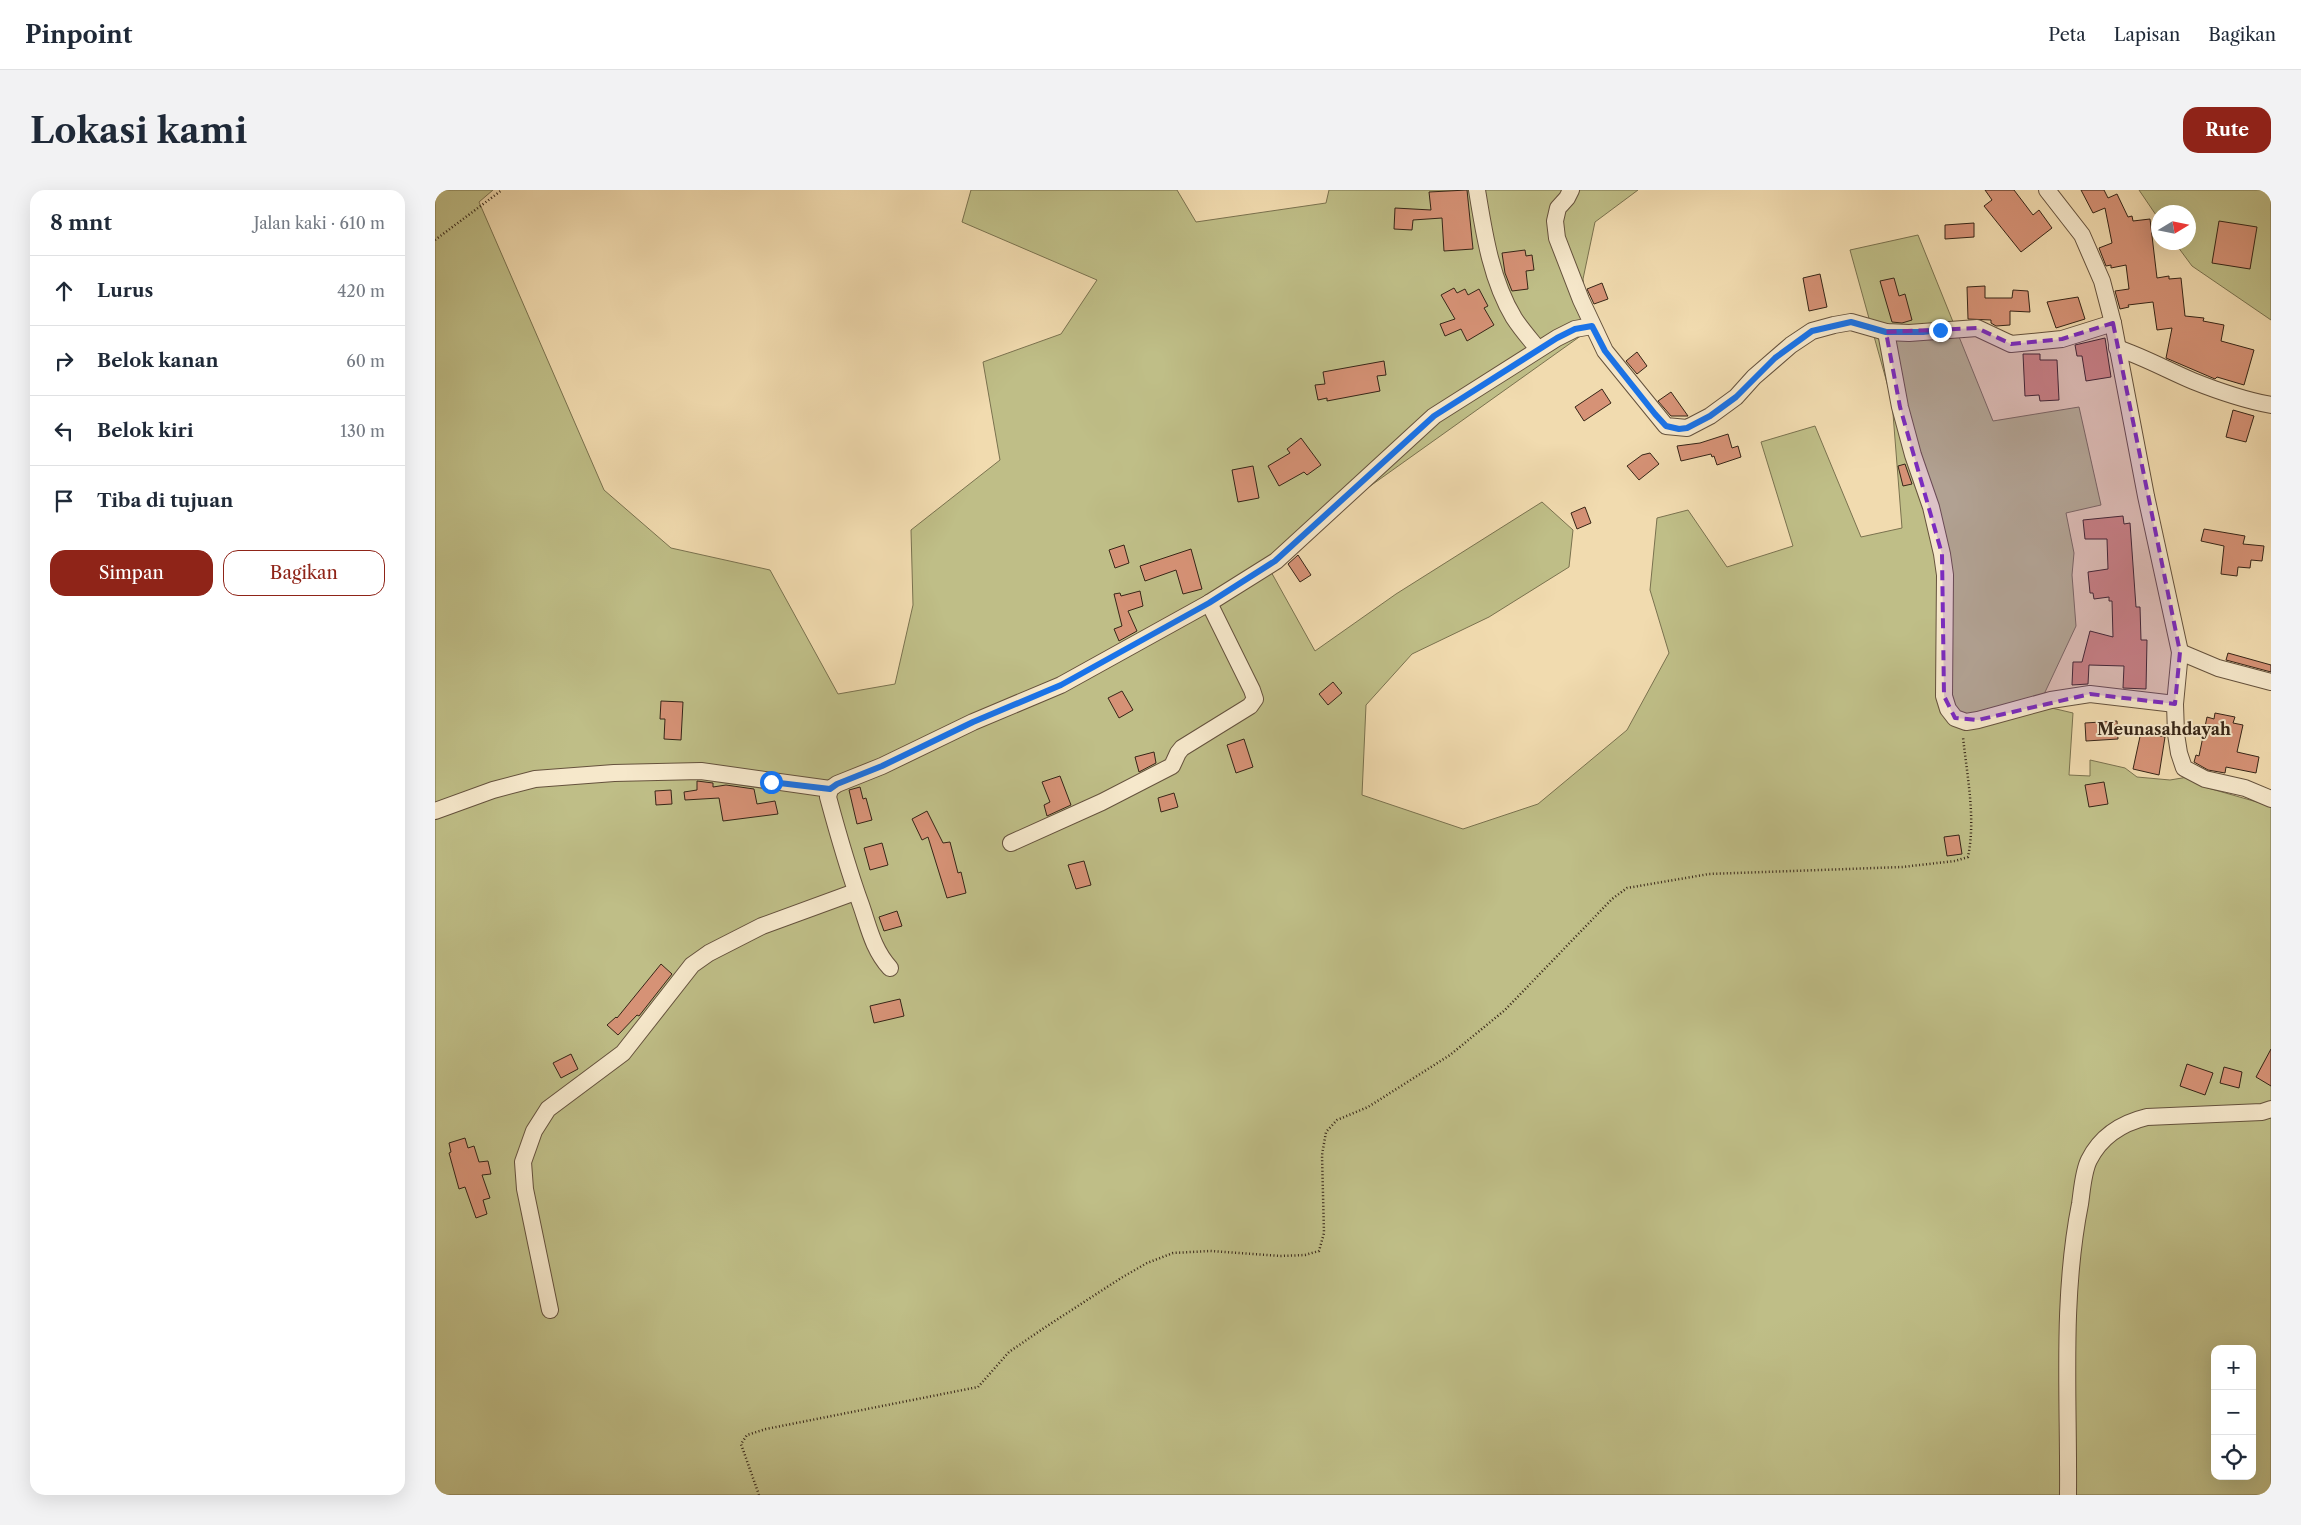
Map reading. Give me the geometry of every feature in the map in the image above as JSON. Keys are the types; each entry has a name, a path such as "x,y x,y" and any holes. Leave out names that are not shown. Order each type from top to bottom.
{"street":[{"path":"1477,190 1483,230 1503,296 1515,319 1538,349"},
{"path":"1571,190 1555,213 1557,238 1592,326 1605,351 1666,426 1679,429 1687,428 1710,416 1736,397 1775,358 1812,331 1851,322 1886,332 1923,332 1977,328 2011,344 2062,338 2113,323"},
{"path":"2047,190 2082,235 2102,280 2113,323 2157,549 2180,652 2175,704 2176,734 2179,754 2184,768 2205,779 2245,788 2271,799"},
{"path":"890,968 880,956 870,936 855,892 828,797 830,789 837,784 882,766 973,722 1061,685 1209,603 1275,561 1434,416 1538,349 1575,329 1592,326"},
{"path":"1886,332 1900,407 1931,507 1943,554 1945,575 1944,696 1948,709 1955,718 1978,720 2051,700 2090,694 2175,704"},
{"path":"2117,348 2141,356 2193,381 2249,400 2271,405"},
{"path":"1011,843 1102,802 1172,766 1178,753 1183,748 1250,706 1255,699 1252,690 1209,603"},
{"path":"2180,652 2218,668 2271,682"},
{"path":"435,811 493,790 535,779 615,773 701,771 830,789"},
{"path":"550,1310 525,1190 523,1162 534,1132 549,1109 623,1053 693,965 709,953 762,926 855,892"},
{"path":"2068,1495 2068,1282 2074,1234 2088,1162 2097,1146 2114,1130 2130,1121 2147,1117 2271,1110"}],"path":[{"path":"435,240 502,190"},
{"path":"759,1495 741,1444 747,1435 978,1387 1009,1352 1037,1332 1121,1278 1147,1263 1173,1253 1210,1251 1305,1255 1319,1251 1324,1233 1322,1155 1326,1132 1337,1120 1368,1107 1450,1055 1505,1010 1612,899 1627,888 1709,874 1902,867 1955,861 1968,857 1971,841 1970,809 1961,720"}],"highlighted area":[{"path":"2113,323 2180,652 2175,704 2090,694 1978,720 1955,718 1944,696 1942,554 1900,407 1886,332 1977,328 2011,344 2062,339"}],"shaded area":[{"path":"435,190 493,190 479,202 604,490 671,548 770,570 838,694 895,684 913,605 911,530 1000,460 983,362 1061,334 1097,280 962,222 971,190 1177,190 1196,222 1326,203 1329,190 1638,190 1595,222 1583,279 1589,330 1265,561 1315,651 1396,594 1542,502 1573,530 1569,567 1489,617 1412,654 1366,705 1362,795 1463,829 1538,804 1627,730 1669,653 1650,590 1657,518 1688,510 1727,567 1793,546 1761,442 1815,426 1861,537 1902,528 1892,401 1850,250 1918,235 1993,421 2079,407 2101,505 2066,513 2074,553 2072,575 2076,626 2039,705 2073,713 2069,775 2090,776 2090,760 2125,768 2137,777 2170,780 2188,777 2201,786 2271,806 2271,1495 435,1495"},
{"path":"2139,190 2271,190 2271,320 2192,266 2180,250 2196,250 2196,205 2151,205 2151,208"}],"building":[{"path":"1467,190 1473,249 1444,251 1442,218 1413,220 1412,230 1394,229 1395,208 1431,210 1429,192"},
{"path":"1985,190 2014,190 2033,215 2039,210 2052,228 2021,252 1984,206 1992,200"},
{"path":"2081,190 2104,190 2108,198 2117,194 2128,217 2132,216 2133,221 2150,219 2151,250 2154,250 2157,278 2169,276 2169,279 2181,278 2185,316 2204,318 2203,321 2224,325 2221,341 2254,350 2244,385 2217,377 2215,379 2166,358 2172,328 2157,330 2153,302 2128,305 2129,307 2120,309 2115,291 2129,289 2126,265 2111,268 2111,265 2106,266 2099,248 2112,243 2105,208 2093,213"},
{"path":"2219,221 2257,227 2250,269 2212,263"},
{"path":"1974,223 1974,237 1945,239 1945,225"},
{"path":"1525,250 1526,256 1532,255 1534,270 1526,271 1528,289 1512,291 1505,273 1502,253"},
{"path":"1820,274 1827,307 1809,311 1803,278"},
{"path":"1894,278 1899,296 1905,294 1912,320 1902,323 1892,322 1880,281"},
{"path":"1602,283 1608,299 1594,304 1587,289"},
{"path":"1985,286 1985,298 2012,298 2013,290 2028,291 2030,312 2010,311 2010,325 1996,326 1991,323 1991,320 1968,319 1967,287"},
{"path":"1454,288 1457,293 1465,289 1468,295 1479,289 1488,306 1484,308 1494,325 1467,341 1461,329 1445,336 1440,324 1455,319 1441,295"},
{"path":"2078,297 2085,319 2056,328 2047,302"},
{"path":"2105,338 2111,377 2086,381 2082,356 2077,356 2075,345"},
{"path":"1637,352 1647,366 1637,374 1626,361"},
{"path":"2023,354 2040,354 2040,360 2057,360 2059,400 2040,401 2039,395 2025,396"},
{"path":"1384,361 1386,375 1377,376 1380,391 1327,401 1327,398 1318,400 1315,385 1325,384 1323,372"},
{"path":"1602,389 1611,403 1584,421 1575,407"},
{"path":"1671,392 1688,416 1671,416 1658,401"},
{"path":"2233,410 2254,416 2246,442 2226,437"},
{"path":"1728,434 1732,448 1738,446 1741,457 1717,465 1714,456 1712,457 1711,454 1681,461 1677,446 1700,443"},
{"path":"1301,438 1321,465 1307,475 1304,472 1279,486 1268,466 1290,453 1287,449"},
{"path":"1650,453 1659,464 1639,480 1627,466 1642,455"},
{"path":"1905,464 1912,484 1903,486 1898,466"},
{"path":"1253,466 1259,498 1238,502 1232,470"},
{"path":"1585,507 1591,523 1577,529 1571,513"},
{"path":"2123,516 2124,524 2130,523 2136,607 2140,607 2141,640 2147,640 2146,689 2123,688 2124,666 2089,665 2088,684 2072,685 2073,662 2082,662 2090,631 2113,637 2112,601 2109,601 2109,597 2094,599 2093,593 2090,593 2088,572 2108,569 2107,539 2085,539 2083,520"},
{"path":"2204,529 2245,536 2243,544 2264,546 2262,561 2251,560 2250,568 2238,567 2237,576 2221,574 2224,546 2201,541"},
{"path":"1124,545 1129,563 1115,568 1109,550"},
{"path":"1191,549 1202,589 1183,594 1176,570 1145,581 1140,566"},
{"path":"1298,555 1311,575 1300,582 1288,564"},
{"path":"1140,591 1143,606 1128,611 1137,631 1119,641 1114,629 1122,626 1114,594 1120,593 1121,596"},
{"path":"2228,653 2271,665 2271,672 2226,660"},
{"path":"1333,682 1342,693 1328,705 1319,694"},
{"path":"1122,691 1133,710 1119,718 1108,698"},
{"path":"661,701 683,702 681,740 664,739 665,719 660,719"},
{"path":"2215,713 2235,717 2233,723 2243,725 2237,752 2259,757 2256,773 2226,767 2225,773 2208,770 2194,762 2196,755 2199,756 2207,717 2214,719"},
{"path":"2117,721 2118,739 2086,741 2085,723"},
{"path":"2141,732 2165,737 2159,775 2133,769"},
{"path":"1244,739 1253,767 1236,773 1227,745"},
{"path":"1154,752 1156,763 1139,772 1135,757"},
{"path":"1060,776 1071,805 1047,816 1044,805 1050,802 1042,782"},
{"path":"697,781 713,783 713,787 726,785 754,789 757,804 775,801 778,814 723,821 719,798 685,800 684,792 697,790"},
{"path":"2104,782 2108,804 2089,807 2085,785"},
{"path":"860,787 863,799 866,798 872,820 857,824 849,790"},
{"path":"671,790 672,804 656,805 655,791"},
{"path":"1174,793 1178,807 1161,812 1158,798"},
{"path":"927,811 943,843 950,842 958,873 961,872 966,893 947,898 928,837 922,840 912,819"},
{"path":"1959,835 1962,854 1947,856 1944,837"},
{"path":"882,843 888,865 870,870 864,848"},
{"path":"1084,861 1091,885 1076,889 1068,865"},
{"path":"897,911 902,926 884,931 879,917"},
{"path":"661,964 672,974 639,1016 637,1015 618,1035 607,1025 617,1018"},
{"path":"900,999 904,1016 874,1023 870,1006"},
{"path":"2271,1049 2271,1086 2256,1077"},
{"path":"571,1054 578,1069 561,1078 553,1063"},
{"path":"2187,1064 2213,1073 2205,1095 2180,1086"},
{"path":"2224,1067 2242,1072 2239,1088 2220,1083"},
{"path":"465,1138 468,1148 474,1146 479,1162 488,1161 491,1174 482,1175 490,1198 483,1200 487,1214 476,1218 465,1187 459,1189 449,1153 451,1152 449,1143"}],"district":[{"name":"Meunasahdayah","path":"2164,729"}],"route":[{"path":"771,782 830,789 837,784 882,766 973,722 1061,685 1198,610 1275,561 1434,416 1538,349 1575,329 1592,326 1605,351 1655,414 1666,426 1679,429 1694,425 1736,397 1775,358 1812,331 1851,322 1886,332 1909,333 1940,330"}]}
